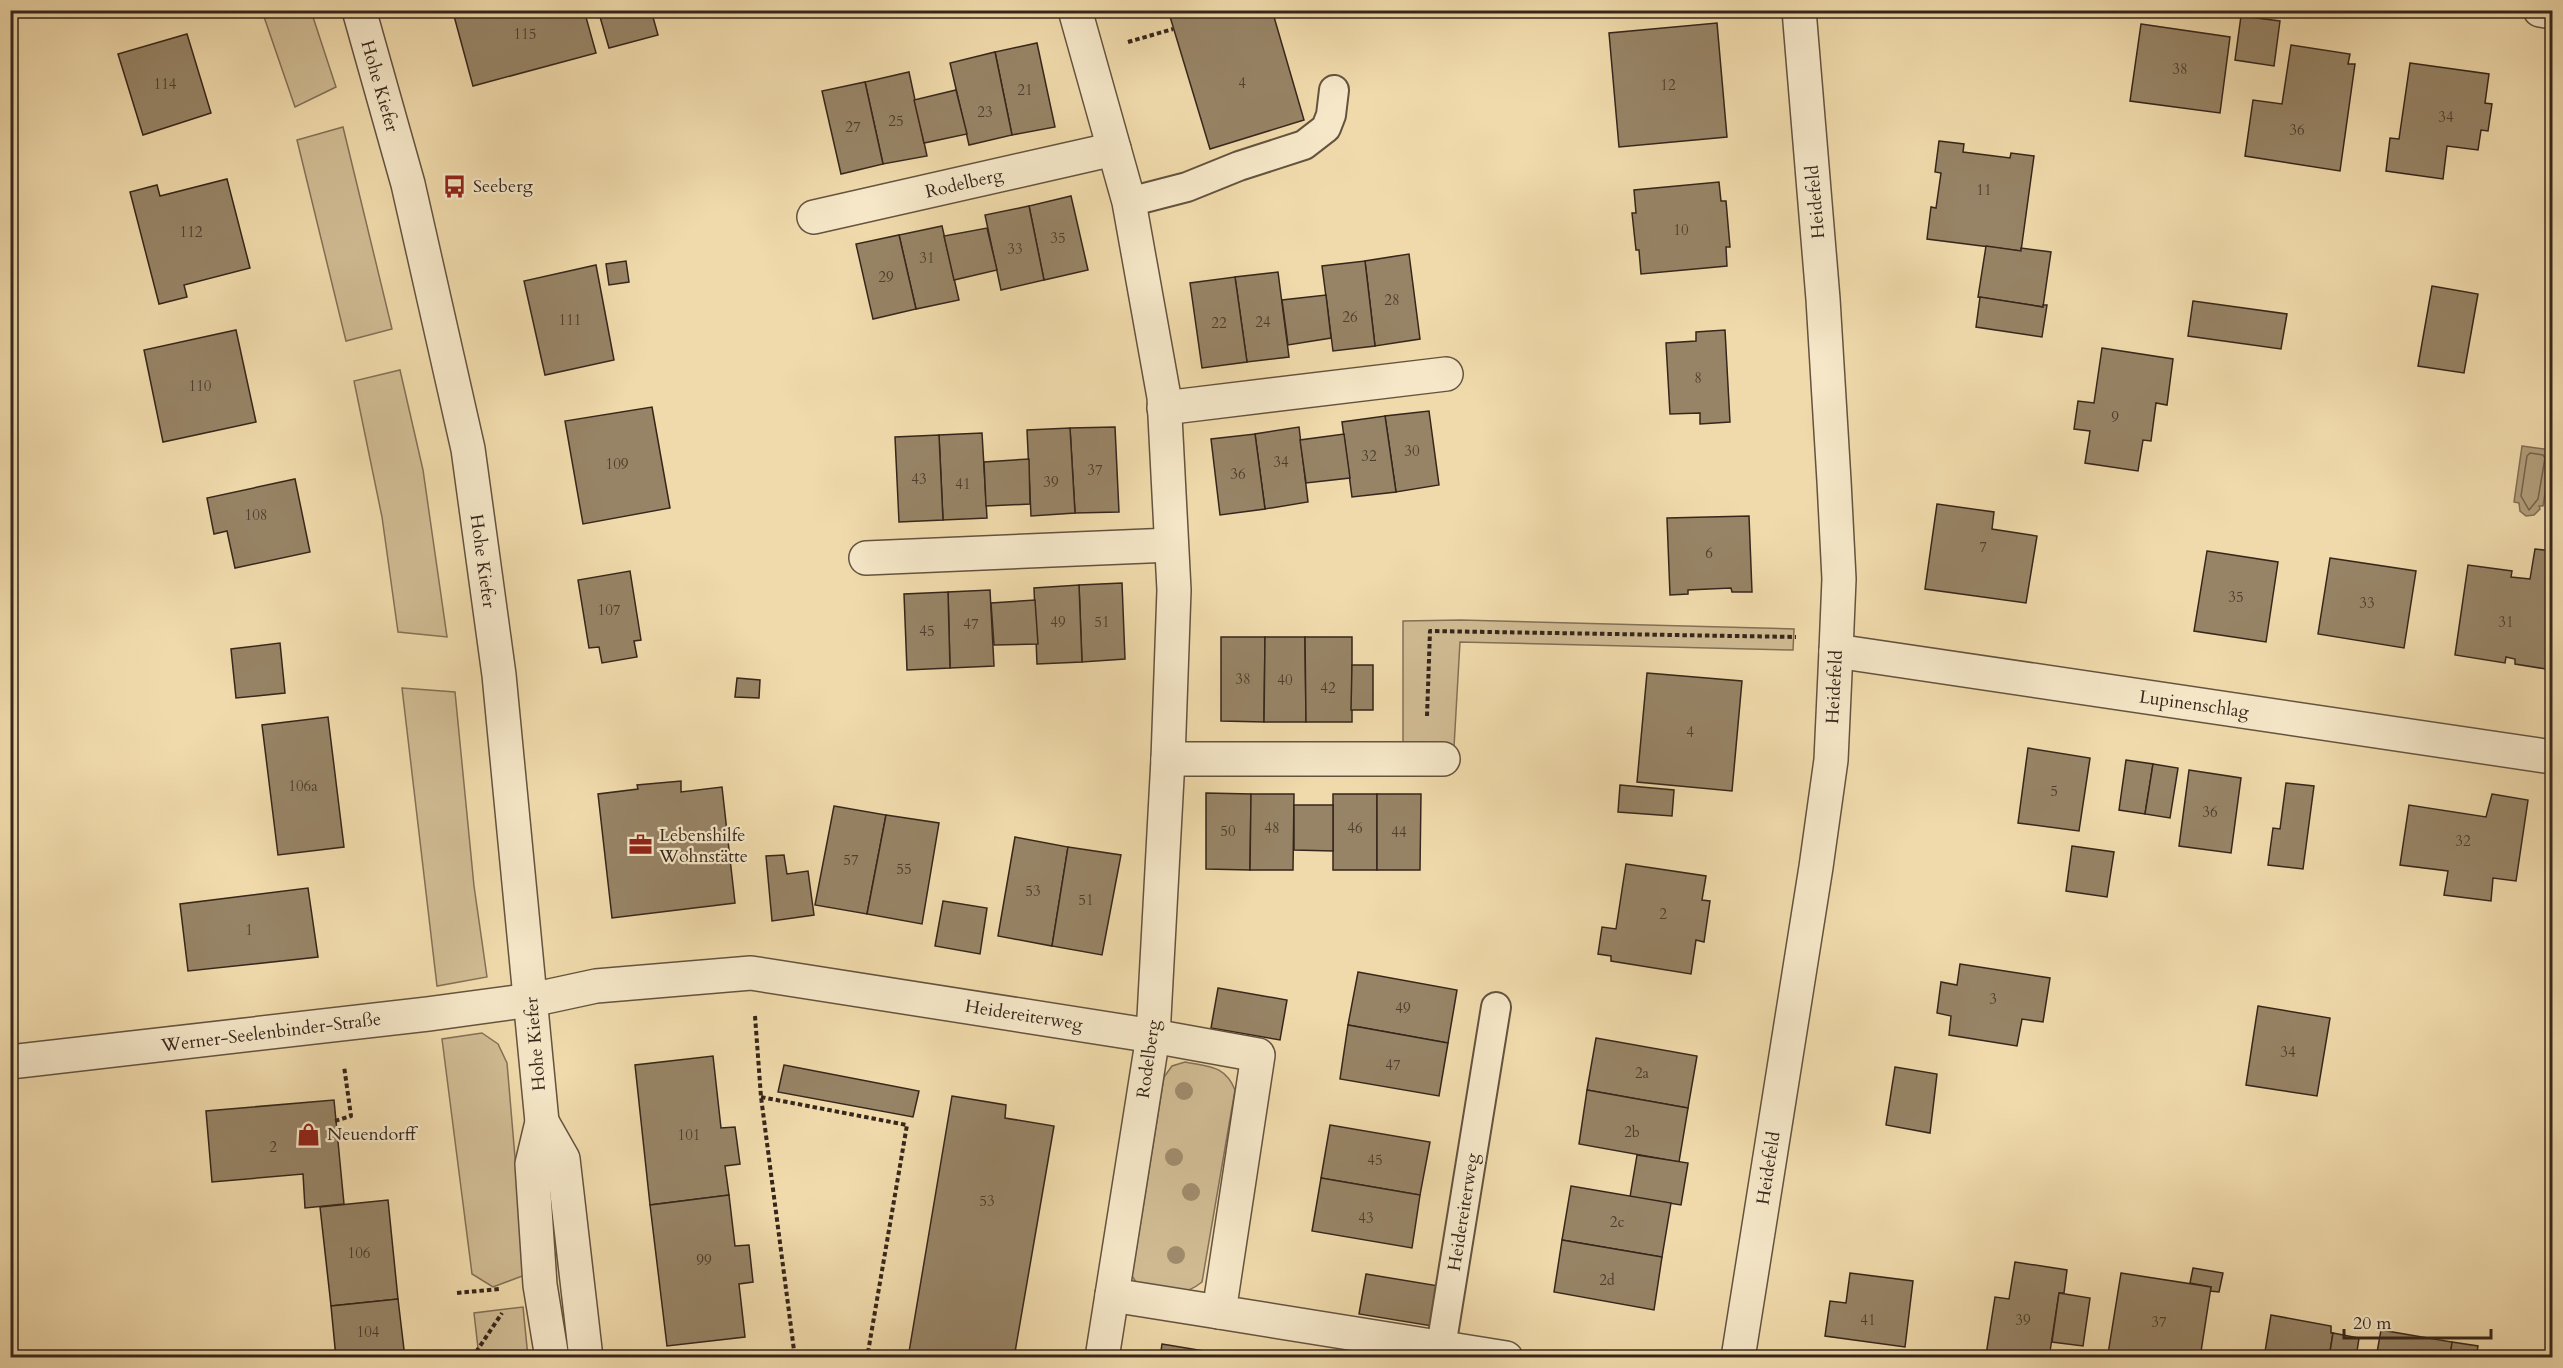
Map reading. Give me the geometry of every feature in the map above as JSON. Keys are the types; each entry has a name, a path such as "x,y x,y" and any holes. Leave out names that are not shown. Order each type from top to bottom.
{"street":[{"name":"Hohe Kiefer","path":"358,10 408,184 468,449 499,675 531,1000 542,1122 531,1164 540,1285 552,1358"},
{"name":"Rodelberg","path":"1075,10 1129,202 1164,408 1174,590 1168,759 1153,1036 1102,1358"},
{"name":"Heidefeld","path":"1738,1358 1831,760 1836,651 1839,579 1833,470 1823,298 1799,10"},
{"path":"2540,10 2553,12"},
{"name":"Rodelberg","path":"814,217 1114,149"},
{"path":"1164,408 1446,374"},
{"path":"866,558 1170,545"},
{"name":"Lupinenschlag","path":"1836,651 2553,757"},
{"path":"1168,759 1435,759"},
{"name":"Heidereiterweg","path":"531,1000 596,986 751,973 1153,1036 1258,1055 1219,1312"},
{"name":"Werner-Seelenbinder-Straße","path":"10,1062 388,1019 531,1000"},
{"name":"Hohe Kiefer","path":"542,1122 563,1159 586,1358"},
{"path":"1112,1295 1506,1358"}],"lane":[{"path":"1129,202 1186,187 1239,166 1304,145 1326,128 1334,90"},
{"name":"Heidereiterweg","path":"1441,1347 1496,1007"}],"path":[{"path":"1435,759 1430,631 1805,638"},
{"path":"751,973 761,1097 795,1358"},
{"path":"335,1121 351,1116 344,1064"},
{"path":"761,1097 907,1125 867,1358"},
{"path":"457,1293 484,1291"},
{"path":"472,1358 507,1305"}],"shaded area":[{"path":"262,11 311,11 336,87 295,107"},
{"path":"343,127 392,329 346,341 297,140"},
{"path":"400,370 423,470 447,637 398,632 382,517 354,381"},
{"path":"1461,620 1794,629 1793,650 1460,642 1454,747 1403,747 1403,621"},
{"path":"402,688 455,692 474,886 487,977 437,986"},
{"path":"482,1033 498,1044 507,1063 525,1275 493,1287 472,1274 442,1039"},
{"path":"1185,1062 1209,1066 1221,1071 1235,1090 1202,1282 1186,1291 1172,1292 1138,1285 1132,1276 1164,1077 1172,1066"},
{"path":"523,1307 528,1357 479,1357 474,1313"}],"water":[{"path":"2522,446 2552,450 2543,506 2539,506 2540,509 2534,515 2526,516 2520,511 2519,503 2514,502"}],"building":[{"path":"472,10 584,10 596,53 473,86 454,16"},
{"path":"598,10 651,10 658,35 609,48"},
{"path":"1168,10 1272,10 1304,120 1210,149"},
{"path":"2241,16 2280,21 2274,66 2235,60"},
{"path":"1717,23 1727,137 1619,147 1609,33"},
{"path":"2141,24 2230,37 2220,113 2130,101"},
{"path":"187,34 211,113 143,135 118,54"},
{"path":"1037,43 1055,127 1012,135 995,52"},
{"path":"2291,45 2350,54 2348,64 2355,64 2340,171 2245,156 2253,100 2282,104"},
{"path":"995,52 1012,135 969,145 950,63"},
{"path":"2410,63 2489,74 2485,103 2492,104 2488,131 2481,130 2478,150 2447,146 2443,179 2386,171 2390,138 2399,139"},
{"path":"909,72 927,156 883,164 865,82"},
{"path":"865,82 883,164 841,174 822,91"},
{"path":"956,90 967,134 924,143 914,100"},
{"path":"1939,141 1964,144 1963,152 2010,158 2011,153 2034,156 2021,251 1927,239 1931,207 1936,208 1941,173 1935,172"},
{"path":"227,179 250,268 184,285 187,297 159,304 130,192 157,185 160,196"},
{"path":"1719,182 1721,201 1726,201 1730,247 1726,247 1727,266 1641,274 1632,213 1636,213 1634,190"},
{"path":"1071,196 1088,270 1044,280 1029,206"},
{"path":"1029,206 1044,280 1001,290 985,215"},
{"path":"942,226 959,300 916,309 899,235"},
{"path":"987,228 997,270 954,280 944,236"},
{"path":"899,235 916,309 873,319 856,244"},
{"path":"1986,246 2051,252 2043,307 1978,297"},
{"path":"1409,254 1420,339 1375,346 1365,261"},
{"path":"626,261 629,282 609,285 606,264"},
{"path":"1365,261 1375,346 1333,351 1322,266"},
{"path":"596,265 614,360 545,375 524,281"},
{"path":"1278,272 1289,357 1247,362 1235,277"},
{"path":"1235,277 1247,362 1202,368 1190,283"},
{"path":"2432,286 2478,294 2464,373 2418,366"},
{"path":"1326,295 1331,338 1288,345 1282,300"},
{"path":"1980,297 2043,307 2047,305 2042,337 1976,327"},
{"path":"2193,301 2287,314 2281,349 2188,336"},
{"path":"236,330 256,422 163,442 144,350"},
{"path":"1725,330 1730,422 1700,424 1700,413 1670,414 1666,343 1696,341 1696,332"},
{"path":"2102,348 2173,359 2167,405 2156,403 2151,441 2143,440 2138,471 2085,463 2090,431 2074,429 2078,401 2094,403"},
{"path":"652,407 670,508 583,524 565,421"},
{"path":"1429,411 1439,485 1396,492 1385,416"},
{"path":"1385,416 1396,492 1352,497 1342,422"},
{"path":"1115,427 1119,512 1075,513 1070,428"},
{"path":"1299,427 1308,502 1265,509 1255,434"},
{"path":"1070,428 1075,513 1031,516 1027,430"},
{"path":"982,433 987,518 943,520 939,435"},
{"path":"1255,434 1265,509 1220,515 1211,439"},
{"path":"1344,434 1350,478 1306,483 1300,440"},
{"path":"939,435 943,520 899,522 895,437"},
{"path":"1029,459 1030,504 986,506 984,462"},
{"path":"295,479 310,552 235,568 227,531 214,534 207,498"},
{"path":"1937,504 1994,512 1992,529 2037,536 2026,603 1925,589"},
{"path":"1749,516 1752,592 1732,592 1731,588 1688,590 1688,594 1670,595 1667,518"},
{"path":"2535,549 2552,551 2552,670 2515,664 2515,659 2506,657 2505,663 2455,655 2468,565 2512,571 2511,577 2530,579"},
{"path":"2207,551 2278,562 2266,642 2194,631"},
{"path":"2330,558 2416,571 2404,648 2318,634"},
{"path":"630,571 641,640 634,641 637,657 602,663 599,647 589,648 578,580"},
{"path":"1122,583 1125,659 1082,662 1079,585"},
{"path":"1079,585 1082,662 1037,664 1034,588"},
{"path":"990,590 994,666 950,668 948,592"},
{"path":"948,592 950,668 907,670 904,594"},
{"path":"1035,600 1038,644 994,645 991,603"},
{"path":"1221,637 1265,637 1264,722 1221,721"},
{"path":"1265,637 1305,637 1306,722 1264,722"},
{"path":"1305,637 1352,637 1352,722 1306,722"},
{"path":"280,643 285,693 236,698 231,649"},
{"path":"1352,665 1373,665 1373,710 1351,710"},
{"path":"1647,673 1742,681 1732,791 1637,782"},
{"path":"737,678 760,680 759,698 735,697"},
{"path":"328,717 344,847 278,855 262,725"},
{"path":"2028,748 2090,758 2079,831 2018,823"},
{"path":"2126,760 2153,764 2145,814 2119,810"},
{"path":"2153,764 2178,768 2170,818 2145,814"},
{"path":"2189,770 2241,778 2231,853 2179,846"},
{"path":"681,781 681,792 722,787 735,903 612,918 598,794 638,789 637,785"},
{"path":"2286,783 2314,786 2303,869 2268,865 2273,828 2280,829"},
{"path":"1620,785 1674,790 1672,816 1618,812"},
{"path":"1206,793 1251,794 1250,870 1206,869"},
{"path":"1251,794 1294,794 1293,870 1250,870"},
{"path":"1333,794 1377,794 1377,870 1333,870"},
{"path":"1377,794 1421,794 1420,870 1377,870"},
{"path":"2492,794 2528,800 2516,881 2493,878 2491,901 2444,895 2448,871 2400,865 2409,805 2486,817"},
{"path":"1294,805 1333,805 1333,851 1294,850"},
{"path":"834,806 886,815 867,914 815,905"},
{"path":"886,815 939,823 922,924 867,914"},
{"path":"1015,837 1068,847 1052,946 998,936"},
{"path":"2072,846 2114,852 2107,897 2066,891"},
{"path":"1068,847 1121,855 1102,955 1052,946"},
{"path":"784,855 787,874 808,871 814,915 772,921 766,856"},
{"path":"1626,864 1706,876 1702,900 1710,901 1704,942 1696,940 1691,974 1611,961 1611,956 1598,954 1602,927 1616,929"},
{"path":"308,888 318,957 188,971 180,904"},
{"path":"943,901 987,908 980,954 935,946"},
{"path":"1960,964 2050,978 2043,1022 2022,1019 2017,1046 1949,1035 1951,1016 1937,1013 1941,982 1957,985"},
{"path":"1358,972 1457,990 1448,1043 1348,1025"},
{"path":"1218,988 1287,1000 1280,1040 1211,1028"},
{"path":"2258,1006 2330,1018 2317,1096 2246,1085"},
{"path":"1348,1025 1448,1043 1439,1096 1340,1079"},
{"path":"1596,1038 1697,1056 1688,1108 1587,1090"},
{"path":"713,1056 721,1128 735,1127 740,1164 725,1166 729,1195 650,1205 635,1065"},
{"path":"784,1065 919,1091 913,1117 778,1092"},
{"path":"1895,1067 1937,1074 1930,1133 1886,1125"},
{"path":"1587,1090 1688,1108 1679,1162 1579,1144"},
{"path":"952,1096 1006,1105 1005,1118 1054,1126 1014,1358 908,1358"},
{"path":"334,1100 344,1204 305,1208 303,1174 212,1182 206,1111"},
{"path":"1330,1125 1430,1142 1420,1195 1321,1178"},
{"path":"1637,1155 1688,1163 1681,1205 1630,1197"},
{"path":"1321,1178 1420,1195 1412,1248 1312,1231"},
{"path":"1571,1186 1671,1203 1662,1257 1562,1240"},
{"path":"729,1195 735,1246 749,1245 753,1282 739,1284 745,1337 667,1346 650,1205"},
{"path":"388,1200 398,1299 331,1306 320,1207"},
{"path":"1562,1240 1662,1257 1654,1310 1554,1292"},
{"path":"2015,1262 2067,1270 2064,1293 2059,1293 2049,1358 1986,1355 1995,1297 2009,1299"},
{"path":"2193,1268 2223,1273 2219,1292 2210,1291 2211,1287 2190,1283"},
{"path":"1850,1273 1913,1281 1905,1347 1825,1336 1830,1301 1846,1303"},
{"path":"2121,1273 2211,1287 2200,1358 2134,1358 2108,1354"},
{"path":"1366,1274 1439,1286 1432,1326 1359,1314"},
{"path":"2059,1293 2090,1298 2083,1346 2052,1342"},
{"path":"398,1299 405,1358 336,1358 331,1306"},
{"path":"2271,1315 2331,1326 2331,1333 2333,1333 2329,1358 2264,1358"},
{"path":"2381,1330 2452,1342 2450,1358 2376,1358"},
{"path":"2333,1333 2359,1338 2356,1358 2329,1358"},
{"path":"2452,1342 2478,1346 2476,1358 2450,1358"},
{"path":"1162,1344 1205,1351 1204,1358 1160,1358"},
{"path":"1205,1351 1219,1354 1241,1358 1204,1358"}],"place":[{"name":"Seeberg","path":"455,186"},
{"name":"Lebenshilfe Wohnstätte","path":"641,845"},
{"name":"Neuendorff","path":"309,1134"}]}
